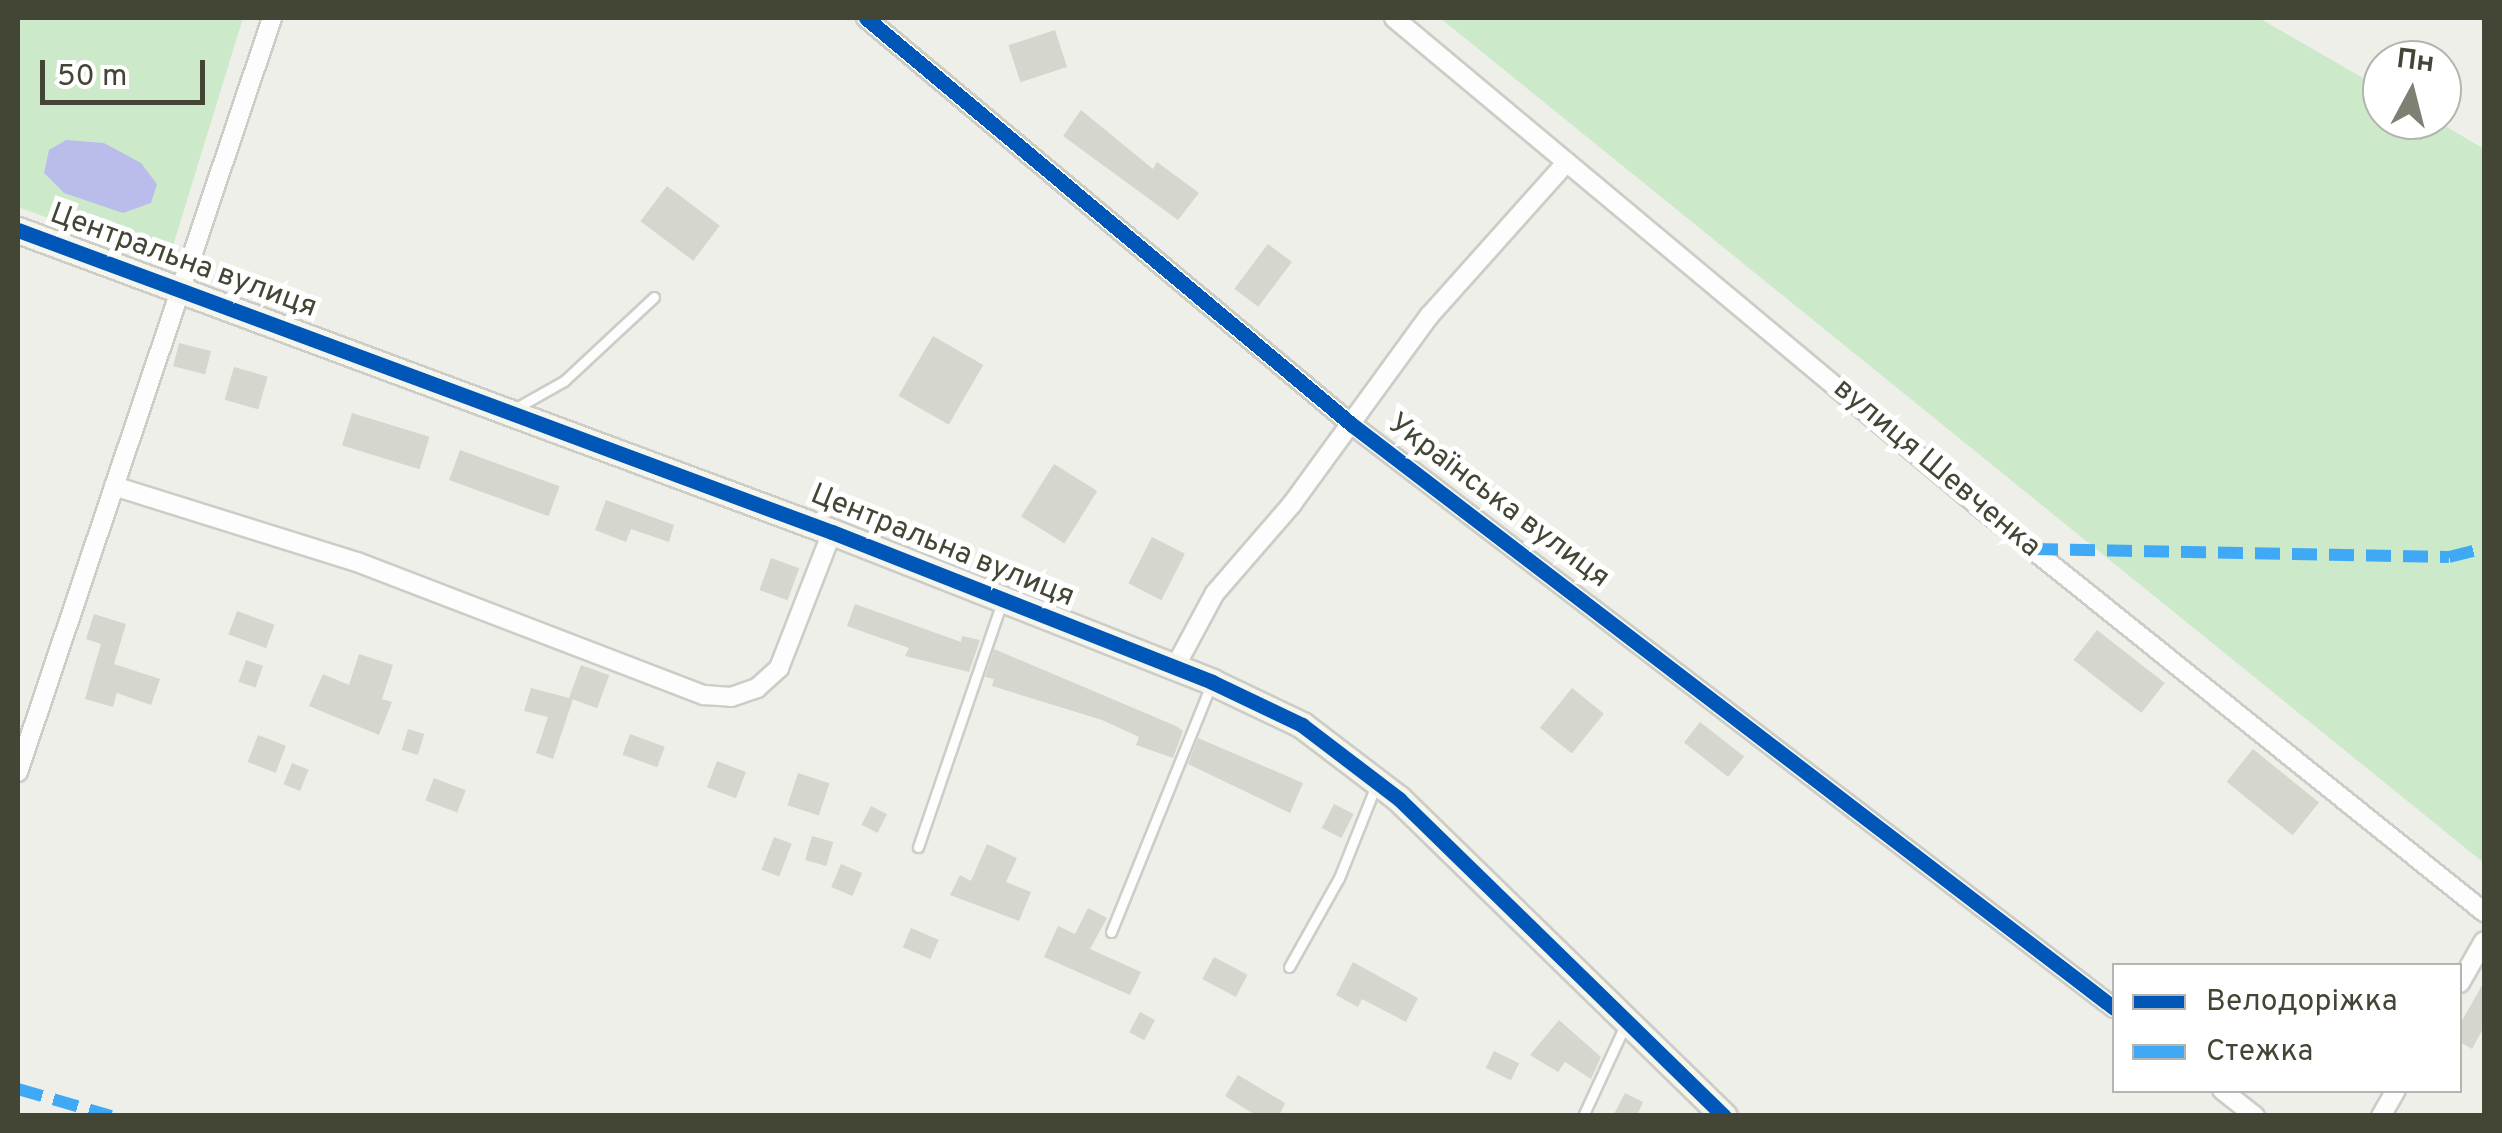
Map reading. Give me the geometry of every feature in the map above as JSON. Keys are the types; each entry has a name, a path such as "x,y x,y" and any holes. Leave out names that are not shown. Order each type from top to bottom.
{"street":[{"path":"18,772 272,18"},
{"name":"Українська вулиця","path":"866,18 1351,424 2112,1006"},
{"name":"вулиця Шевченка","path":"1394,18 1976,504 2484,912"},
{"path":"1174,669 1215,593 1351,424 1430,316 1567,162"},
{"name":"Центральна вулиця","path":"18,230 832,532 1001,602 1212,682 1302,725 1378,782 1724,1116"},
{"name":"Центральна вулиця","path":"114,486 357,562 718,696 756,688 779,668 832,532"},
{"path":"2462,980 2484,941"},
{"path":"2226,1093 2255,1116"},
{"path":"2381,1116 2394,1093"}],"lane":[{"path":"509,412 564,382 654,297"},
{"path":"918,847 1001,602"},
{"path":"1110,932 1212,682"},
{"path":"1288,967 1339,878 1378,782"},
{"path":"1583,1116 1626,1022"}],"green space":[{"path":"18,18 243,18 168,262 18,207"},
{"path":"1440,18 2259,18 2362,77 2362,140 2462,140 2462,136 2484,149 2484,863"}],"water":[{"path":"66,140 104,143 141,163 157,184 151,203 123,213 64,193 44,173 49,150"}],"building":[{"path":"1055,30 1067,67 1020,82 1008,45"},
{"path":"1081,110 1153,169 1157,162 1199,193 1178,220 1063,136"},
{"path":"667,186 720,226 693,261 641,221"},
{"path":"1268,244 1292,262 1258,307 1234,289"},
{"path":"933,336 983,365 949,425 898,396"},
{"path":"179,343 211,351 205,374 173,366"},
{"path":"234,367 268,377 258,409 225,400"},
{"path":"352,413 429,437 420,469 342,446"},
{"path":"460,450 560,486 549,516 449,480"},
{"path":"1054,464 1097,491 1064,544 1021,517"},
{"path":"606,500 674,525 669,542 631,529 626,542 595,530"},
{"path":"1152,537 1185,554 1161,600 1128,583"},
{"path":"771,558 799,568 788,600 759,590"},
{"path":"855,604 961,642 962,636 980,640 969,672 905,656 909,648 847,626"},
{"path":"237,611 275,625 266,648 228,634"},
{"path":"94,614 126,624 114,664 160,679 151,705 117,693 113,707 85,699 101,644 86,639"},
{"path":"2097,630 2165,683 2141,713 2074,660"},
{"path":"994,649 1176,726 1183,731 1173,758 1136,745 1139,737 1102,720 992,686 994,679 985,677"},
{"path":"359,654 393,665 382,699 392,702 379,735 309,706 323,674 349,685"},
{"path":"246,660 263,666 256,688 239,682"},
{"path":"581,665 609,675 597,708 569,698"},
{"path":"531,688 573,699 553,759 536,753 548,717 524,711"},
{"path":"1572,688 1604,714 1572,753 1540,728"},
{"path":"1700,722 1744,756 1728,777 1684,742"},
{"path":"408,729 424,734 418,755 402,750"},
{"path":"630,734 665,747 657,767 622,755"},
{"path":"258,735 286,746 276,773 248,762"},
{"path":"1198,738 1303,783 1290,813 1188,764"},
{"path":"2253,749 2319,802 2293,835 2227,782"},
{"path":"717,761 746,772 736,798 707,787"},
{"path":"292,763 309,770 300,791 283,784"},
{"path":"798,773 829,783 819,816 787,805"},
{"path":"434,778 466,790 457,813 425,800"},
{"path":"1334,804 1354,814 1341,838 1322,828"},
{"path":"871,806 887,814 878,833 861,825"},
{"path":"812,836 833,842 826,866 805,860"},
{"path":"774,837 792,844 779,876 761,870"},
{"path":"987,844 1017,858 1006,882 1031,892 1019,921 950,895 960,875 971,881"},
{"path":"841,864 862,873 852,896 831,887"},
{"path":"1088,908 1107,918 1090,949 1141,972 1130,995 1044,957 1058,926 1075,934"},
{"path":"911,928 939,940 930,959 903,947"},
{"path":"1214,957 1248,975 1236,997 1202,979"},
{"path":"1353,962 1418,998 1406,1022 1362,999 1358,1007 1336,995"},
{"path":"2484,982 2484,1027 2472,1049 2462,1043 2462,1020"},
{"path":"1140,1012 1155,1020 1144,1040 1129,1032"},
{"path":"1559,1020 1601,1057 1591,1079 1565,1062 1558,1072 1530,1055"},
{"path":"1494,1051 1519,1063 1511,1080 1486,1068"},
{"path":"1238,1075 1285,1103 1279,1116 1257,1116 1225,1096"},
{"path":"1625,1093 1643,1102 1637,1116 1613,1116"}],"marked path":[{"path":"2033,549 2449,557 2484,548"},
{"path":"18,1089 111,1116"}],"cycle path":[{"path":"866,18 1351,424 2112,1006"},
{"path":"18,230 832,532 1212,682 1302,725 1399,799 1724,1116"}]}
